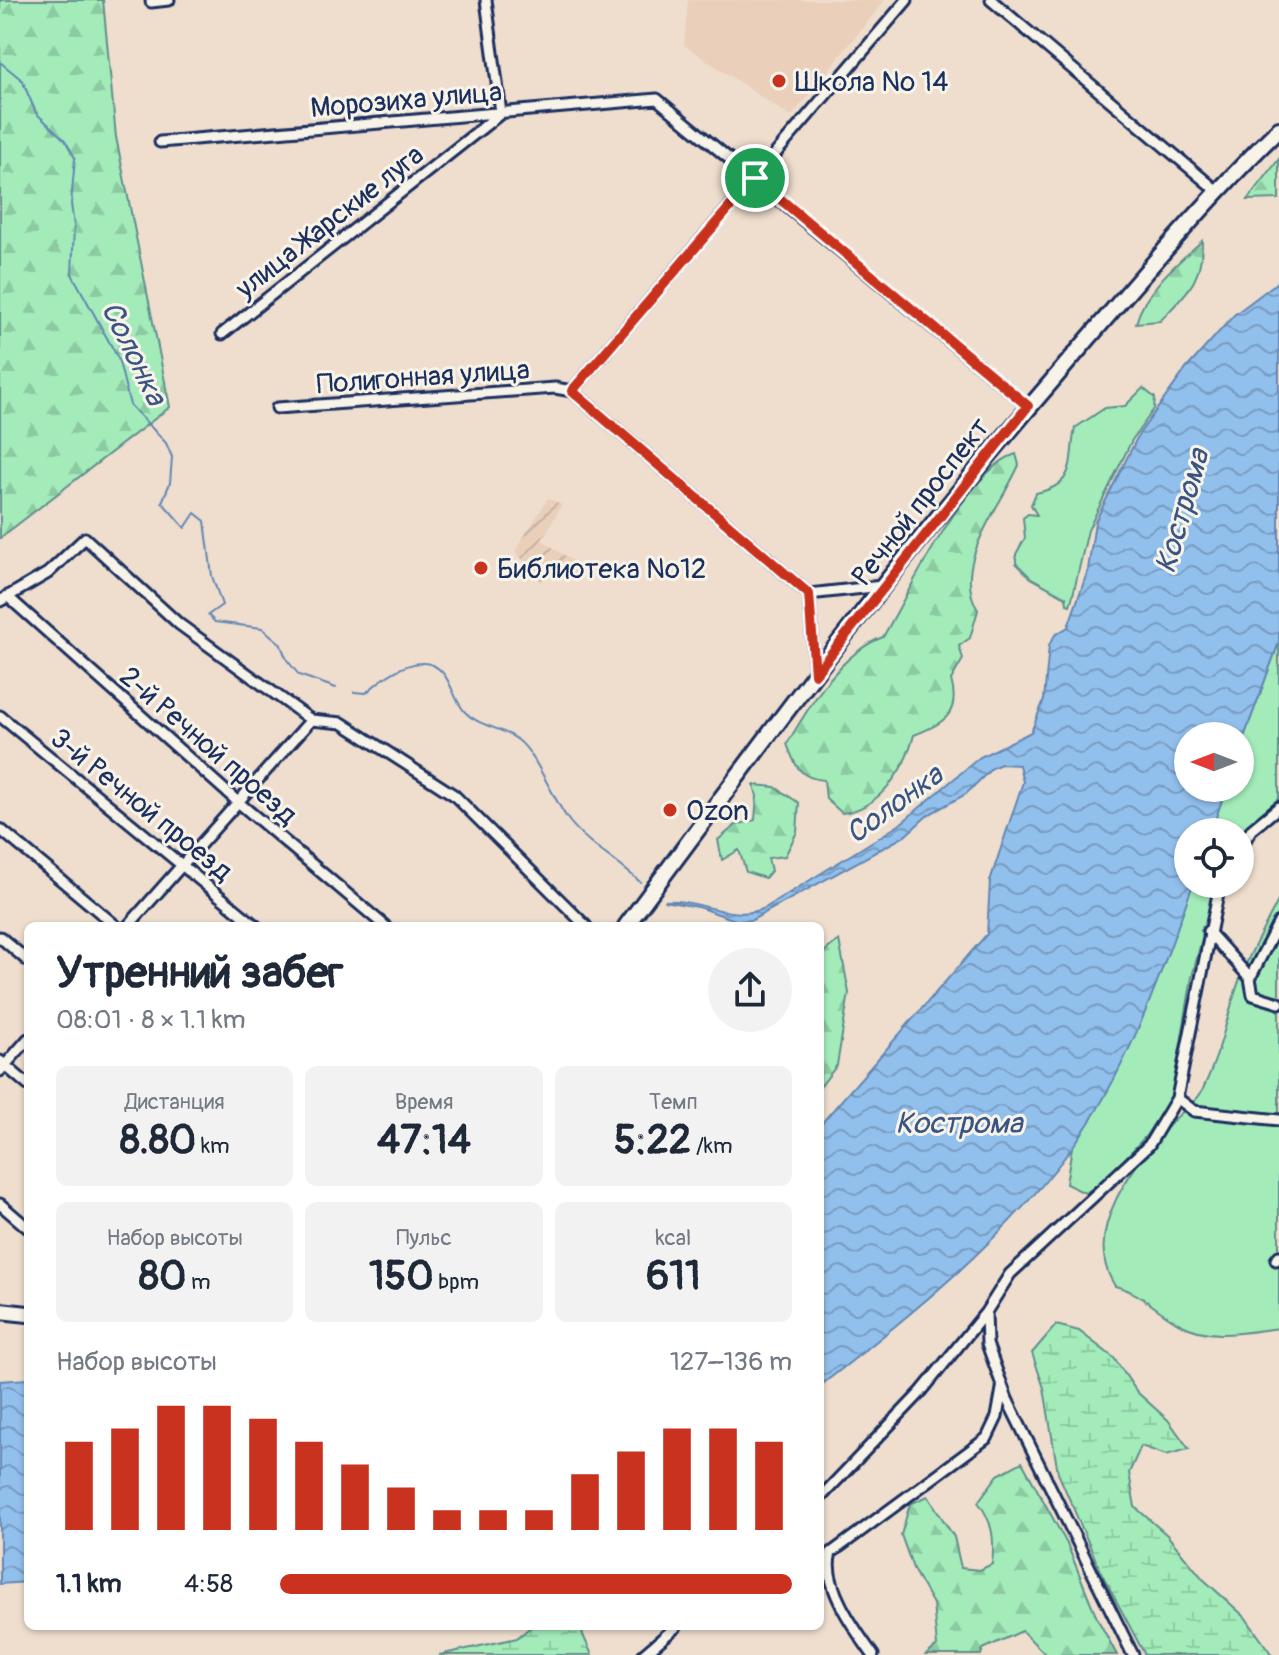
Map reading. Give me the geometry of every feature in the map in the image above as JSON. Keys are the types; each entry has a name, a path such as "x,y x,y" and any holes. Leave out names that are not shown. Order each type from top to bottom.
{"street":[{"path":"151,2 169,0"},
{"path":"486,0 501,113"},
{"path":"815,674 809,594 572,391 907,0"},
{"path":"991,0 1216,190"},
{"name":"Морозиха улица","path":"160,142 657,99 755,178"},
{"name":"улица Жарские луга","path":"222,334 501,113"},
{"name":"Речной проспект","path":"629,922 815,674 1028,406 1216,190 1279,129"},
{"path":"755,178 1028,406"},
{"name":"Полигонная улица","path":"277,408 555,388 572,391"},
{"path":"3,598 48,573 85,538 179,624 311,720 342,723 454,795 582,922"},
{"path":"809,594 886,586"},
{"name":"2-й Речной проезд","path":"3,598 380,922"},
{"name":"3-й Речной проезд","path":"0,716 251,922"},
{"path":"132,922 311,720"},
{"path":"1254,828 1279,807"},
{"path":"0,829 111,922"},
{"path":"824,1494 921,1392 986,1312 1010,1274 1149,1145 1177,1098 1216,898"},
{"path":"1250,978 1279,922"},
{"path":"1208,931 1250,978 1253,995 1279,1003"},
{"path":"0,937 24,958"},
{"path":"24,1043 2,1065 24,1082"},
{"path":"1177,1098 1194,1111 1279,1120"},
{"path":"0,1204 24,1225"},
{"path":"0,1311 24,1314"},
{"path":"986,1312 987,1344 1002,1386 1133,1655"},
{"path":"873,1655 833,1584 826,1566 831,1553 987,1438 997,1417 1002,1386"},
{"path":"643,1655 672,1630"}],"shaded area":[{"name":"Школа № 14","path":"688,0 885,0 791,117 684,45"},
{"path":"548,498 562,505 542,540 580,566 572,580 552,574 541,581 515,551"}],"green space":[{"path":"0,0 103,0 116,137 170,407 0,538"},
{"path":"1279,159 1279,199 1248,200"},
{"path":"1202,241 1196,277 1185,294 1160,321 1136,323 1154,289"},
{"path":"1143,388 1155,398 1154,409 1132,440 1088,530 1073,595 1070,605 1067,604 1066,597 1031,578 1016,563 1016,554 1025,538 1023,518 1028,514 1037,515 1031,505 1036,493 1059,484 1065,477 1071,461 1075,428 1105,408 1125,406"},
{"path":"1016,454 1019,465 974,555 970,574 971,592 978,610 970,638 959,646 963,659 951,680 954,701 951,709 941,722 914,735 897,774 879,796 855,810 842,813 826,799 824,780 803,773 787,744 816,697 840,668 853,655 883,637 959,507 997,464"},
{"path":"1279,642 1279,798 1254,820 1216,818 1221,802 1254,802 1254,722 1250,722"},
{"path":"754,785 775,787 799,803 797,832 785,856 768,858 771,871 765,878 746,872 739,850 722,860 718,840 736,825 755,820 757,796"},
{"path":"1187,898 1212,898 1192,977 1172,1096 1145,1137 1104,1181 1085,1193 1066,1184 1072,1147 1126,1051"},
{"path":"1279,899 1279,1328 1216,1334 1180,1324 1133,1293 1115,1286 1106,1265 1104,1243 1108,1220 1129,1177 1158,1138 1202,1091 1244,969"},
{"path":"839,940 849,993 837,1065 824,1082 824,952"},
{"path":"1056,1325 1079,1331 1114,1358 1137,1392 1168,1420 1189,1449 1166,1455 1141,1446 1129,1473 1135,1507 1167,1535 1203,1579 1245,1617 1272,1655 1145,1655 1102,1574 1058,1473 1044,1388 1032,1353"},
{"path":"1022,1462 1067,1544 1097,1618 1117,1655 1046,1655 1022,1631 983,1649 981,1655 926,1655 937,1646 933,1604 914,1571 901,1535 910,1504 928,1496 954,1537 961,1568 980,1570 992,1564 993,1547 990,1524 978,1502 998,1475"},
{"path":"527,1630 581,1630 592,1655 439,1655 517,1638"}],"water":[{"name":"Кострома","path":"1279,281 1279,642 1250,722 1174,722 1174,802 1221,802 1216,818 1174,818 1174,898 1188,898 1126,1055 1110,1088 1071,1149 1015,1215 954,1276 824,1383 824,1120 987,934 990,881 1023,782 1019,765 1001,764 992,768 966,794 928,815 905,836 752,920 738,921 698,907 664,901 740,913 765,908 899,825 980,757 1031,732 1044,700 1049,645 1055,635 1068,627 1088,570 1095,522 1139,434 1186,369 1234,315"},
{"path":"24,1379 24,1582 0,1584 0,1381"}],"waterway":[{"name":"Солонка","path":"0,62 22,80 36,113 65,140 75,158 71,204 74,226 72,274 118,358 130,405 166,443 172,457 170,483 162,502 185,528 195,513 205,521 212,576 222,605 208,615 215,622 262,628 280,643 287,660 299,675 336,688"},
{"name":"Солонка","path":"354,692 366,693 387,677 413,664 437,667 447,678 465,712 525,746 570,822 640,882"}],"place":[{"name":"Школа № 14","path":"779,81"},
{"name":"Библиотека №12","path":"481,568"},
{"name":"Ozon","path":"670,810"}],"route":[{"path":"755,178 1028,406 815,674 809,594 572,391 755,178"}]}
